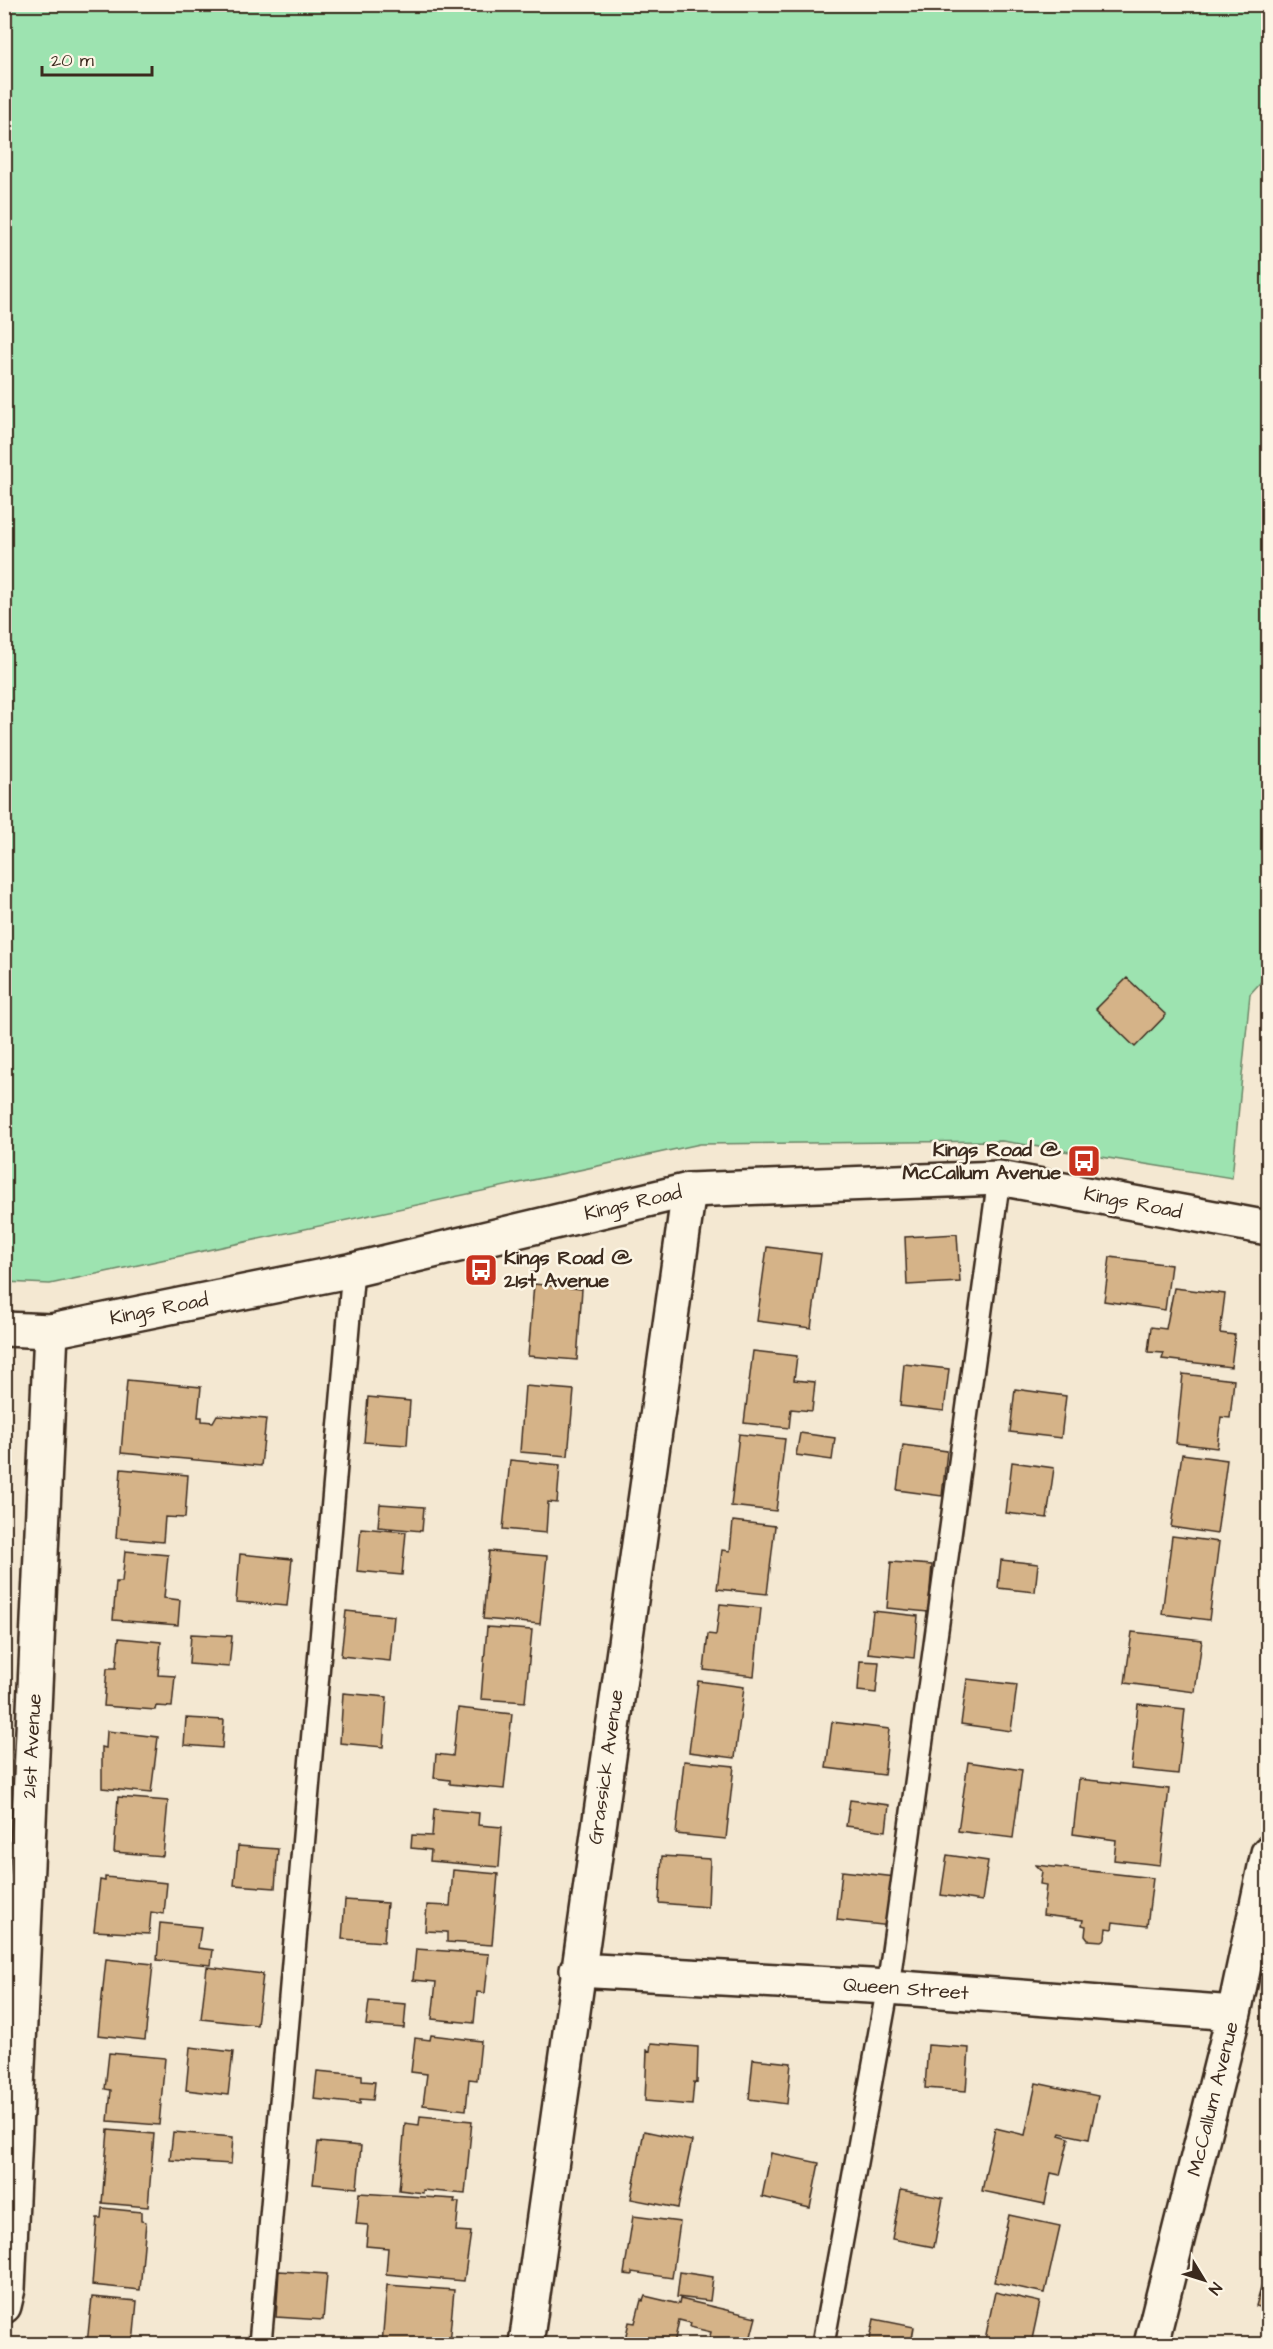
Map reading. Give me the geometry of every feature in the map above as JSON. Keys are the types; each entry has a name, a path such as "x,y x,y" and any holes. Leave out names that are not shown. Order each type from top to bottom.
{"street":[{"name":"Kings Road","path":"4,1329 51,1330 353,1270 689,1190 999,1178 1269,1228"},
{"name":"Grassick Avenue","path":"526,2344 689,1190"},
{"name":"21st Avenue","path":"4,2306 9,2265 51,1330"},
{"name":"McCallum Avenue","path":"1151,2344 1234,2013 1269,1853"},
{"name":"Queen Street","path":"578,1970 888,1987 1234,2013"}],"lane":[{"path":"823,2344 888,1987 999,1178"},
{"path":"260,2344 353,1270"}],"green space":[{"path":"5,5 1268,5 1268,974 1250,994 1232,1178 1002,1141 700,1144 50,1284 5,1282"}],"building":[{"path":"1127,978 1166,1015 1135,1047 1096,1009"},
{"path":"957,1234 960,1282 907,1285 905,1237"},
{"path":"767,1247 821,1254 811,1328 757,1321"},
{"path":"1110,1257 1171,1265 1165,1310 1104,1301"},
{"path":"534,1284 582,1289 577,1360 528,1356"},
{"path":"1174,1288 1225,1294 1220,1333 1235,1335 1231,1367 1162,1359 1164,1353 1148,1352 1151,1327 1166,1329"},
{"path":"753,1351 797,1356 794,1380 815,1382 812,1411 791,1409 789,1428 744,1423"},
{"path":"904,1364 949,1369 944,1411 900,1406"},
{"path":"1183,1374 1234,1380 1230,1418 1221,1417 1217,1448 1176,1443"},
{"path":"127,1380 201,1387 198,1417 202,1417 202,1421 213,1422 217,1415 266,1419 261,1466 121,1453"},
{"path":"525,1386 574,1390 568,1456 520,1452"},
{"path":"1015,1389 1066,1396 1061,1438 1010,1432"},
{"path":"368,1397 410,1401 407,1445 364,1442"},
{"path":"800,1433 835,1438 832,1460 796,1455"},
{"path":"739,1434 785,1439 776,1511 731,1506"},
{"path":"903,1445 947,1451 942,1496 897,1490"},
{"path":"1182,1454 1227,1460 1217,1534 1171,1527"},
{"path":"510,1460 560,1465 557,1503 548,1502 546,1533 503,1529"},
{"path":"1012,1462 1054,1468 1047,1518 1006,1513"},
{"path":"121,1469 188,1475 185,1518 165,1517 163,1542 116,1538"},
{"path":"380,1504 424,1507 422,1531 378,1527"},
{"path":"733,1521 775,1526 767,1594 717,1589 722,1550 730,1551"},
{"path":"361,1528 406,1532 402,1575 357,1571"},
{"path":"1172,1536 1219,1542 1209,1620 1162,1614"},
{"path":"125,1551 168,1555 164,1598 180,1600 178,1625 113,1620 116,1582 122,1582"},
{"path":"489,1551 547,1556 540,1624 483,1619"},
{"path":"240,1554 292,1559 287,1606 236,1602"},
{"path":"1001,1560 1038,1564 1035,1592 998,1588"},
{"path":"891,1562 932,1565 928,1612 887,1608"},
{"path":"720,1604 761,1608 754,1676 704,1670 708,1634 716,1635"},
{"path":"346,1611 394,1616 390,1661 341,1656"},
{"path":"873,1611 918,1616 914,1658 868,1653"},
{"path":"487,1627 532,1630 525,1702 481,1699"},
{"path":"1132,1632 1202,1640 1195,1692 1125,1683"},
{"path":"191,1634 232,1636 229,1667 189,1664"},
{"path":"119,1638 161,1642 158,1675 175,1676 172,1707 156,1706 155,1710 104,1706 107,1668 116,1668"},
{"path":"860,1661 879,1662 876,1693 858,1691"},
{"path":"967,1679 1017,1685 1011,1731 961,1724"},
{"path":"698,1681 744,1687 735,1758 689,1752"},
{"path":"343,1693 387,1697 383,1747 340,1743"},
{"path":"1138,1704 1185,1709 1178,1774 1131,1769"},
{"path":"458,1708 512,1714 504,1789 450,1784 450,1780 434,1778 436,1754 453,1756"},
{"path":"186,1718 224,1720 222,1748 184,1745"},
{"path":"832,1722 889,1729 884,1775 826,1768"},
{"path":"107,1731 158,1737 151,1793 102,1788 102,1747 106,1748"},
{"path":"684,1761 734,1766 726,1839 676,1834"},
{"path":"968,1762 1022,1770 1013,1838 958,1831"},
{"path":"1079,1779 1169,1789 1160,1865 1114,1860 1116,1840 1073,1834"},
{"path":"118,1797 168,1801 163,1856 114,1852"},
{"path":"850,1800 889,1805 886,1831 846,1826"},
{"path":"434,1809 479,1813 478,1825 502,1827 499,1867 430,1861 431,1850 411,1848 412,1835 432,1836"},
{"path":"238,1846 278,1849 275,1888 234,1885"},
{"path":"947,1855 988,1861 982,1901 941,1895"},
{"path":"662,1856 710,1859 708,1907 659,1903"},
{"path":"1036,1865 1153,1878 1147,1926 1113,1922 1112,1929 1106,1928 1105,1939 1102,1941 1088,1940 1085,1936 1086,1926 1082,1925 1083,1920 1043,1915 1046,1885 1040,1884 1042,1871"},
{"path":"453,1870 498,1874 492,1945 447,1942 447,1932 425,1931 427,1905 450,1906"},
{"path":"842,1871 896,1877 891,1926 837,1920"},
{"path":"105,1877 167,1883 164,1914 151,1912 149,1934 94,1931 100,1880 105,1881"},
{"path":"345,1900 387,1903 384,1942 342,1939"},
{"path":"160,1923 201,1927 198,1948 213,1950 211,1965 157,1960"},
{"path":"416,1949 489,1954 485,1993 477,1992 474,2023 432,2019 436,1982 413,1980"},
{"path":"106,1959 153,1964 145,2040 98,2035"},
{"path":"207,1967 263,1974 257,2025 201,2019"},
{"path":"369,2001 406,2004 404,2028 366,2025"},
{"path":"431,2035 481,2041 477,2080 469,2079 466,2110 423,2105 427,2074 411,2072 415,2038 430,2040"},
{"path":"651,2043 698,2047 697,2083 694,2082 692,2105 645,2101 647,2050 650,2051"},
{"path":"928,2045 969,2048 966,2091 925,2088"},
{"path":"190,2047 233,2052 228,2095 186,2090"},
{"path":"109,2053 165,2058 159,2125 108,2121 111,2090 105,2089"},
{"path":"753,2059 791,2063 787,2104 749,2099"},
{"path":"317,2071 362,2075 362,2081 375,2082 373,2100 360,2099 360,2104 314,2099"},
{"path":"1036,2083 1098,2096 1089,2139 1060,2133 1059,2135 1069,2138 1060,2175 1051,2173 1045,2204 982,2191 995,2128 1025,2135"},
{"path":"420,2116 472,2121 465,2194 399,2190 405,2123 419,2125"},
{"path":"108,2130 154,2134 148,2207 102,2203"},
{"path":"644,2131 692,2141 678,2208 631,2199"},
{"path":"173,2132 233,2137 231,2164 170,2160"},
{"path":"318,2142 361,2146 357,2188 313,2184"},
{"path":"771,2153 819,2163 810,2208 762,2197"},
{"path":"901,2190 943,2198 934,2247 892,2239"},
{"path":"359,2193 455,2199 454,2202 459,2202 456,2231 471,2232 464,2281 386,2274 388,2248 366,2246 368,2225 356,2224"},
{"path":"102,2208 141,2212 141,2221 146,2222 140,2290 92,2285 97,2218 101,2218"},
{"path":"1009,2215 1060,2226 1045,2293 994,2282"},
{"path":"633,2216 680,2222 672,2278 632,2272 632,2275 624,2274"},
{"path":"1266,2270 1268,2271 1268,2309 1256,2306"},
{"path":"279,2271 327,2274 323,2320 276,2317"},
{"path":"680,2272 713,2277 710,2301 677,2297"},
{"path":"387,2285 454,2290 449,2344 382,2344"},
{"path":"995,2292 1040,2302 1031,2344 984,2344"},
{"path":"645,2296 679,2304 680,2299 756,2317 749,2344 708,2344 711,2332 690,2327 691,2323 679,2320 674,2344 624,2344 629,2322 635,2323 641,2300 643,2301"},
{"path":"92,2297 137,2301 133,2344 87,2344"},
{"path":"874,2319 914,2327 911,2344 869,2344"}],"place":[{"name":"Kings Road @ McCallum Avenue","path":"1084,1161"},
{"name":"Kings Road @ 21st Avenue","path":"481,1270"}]}
